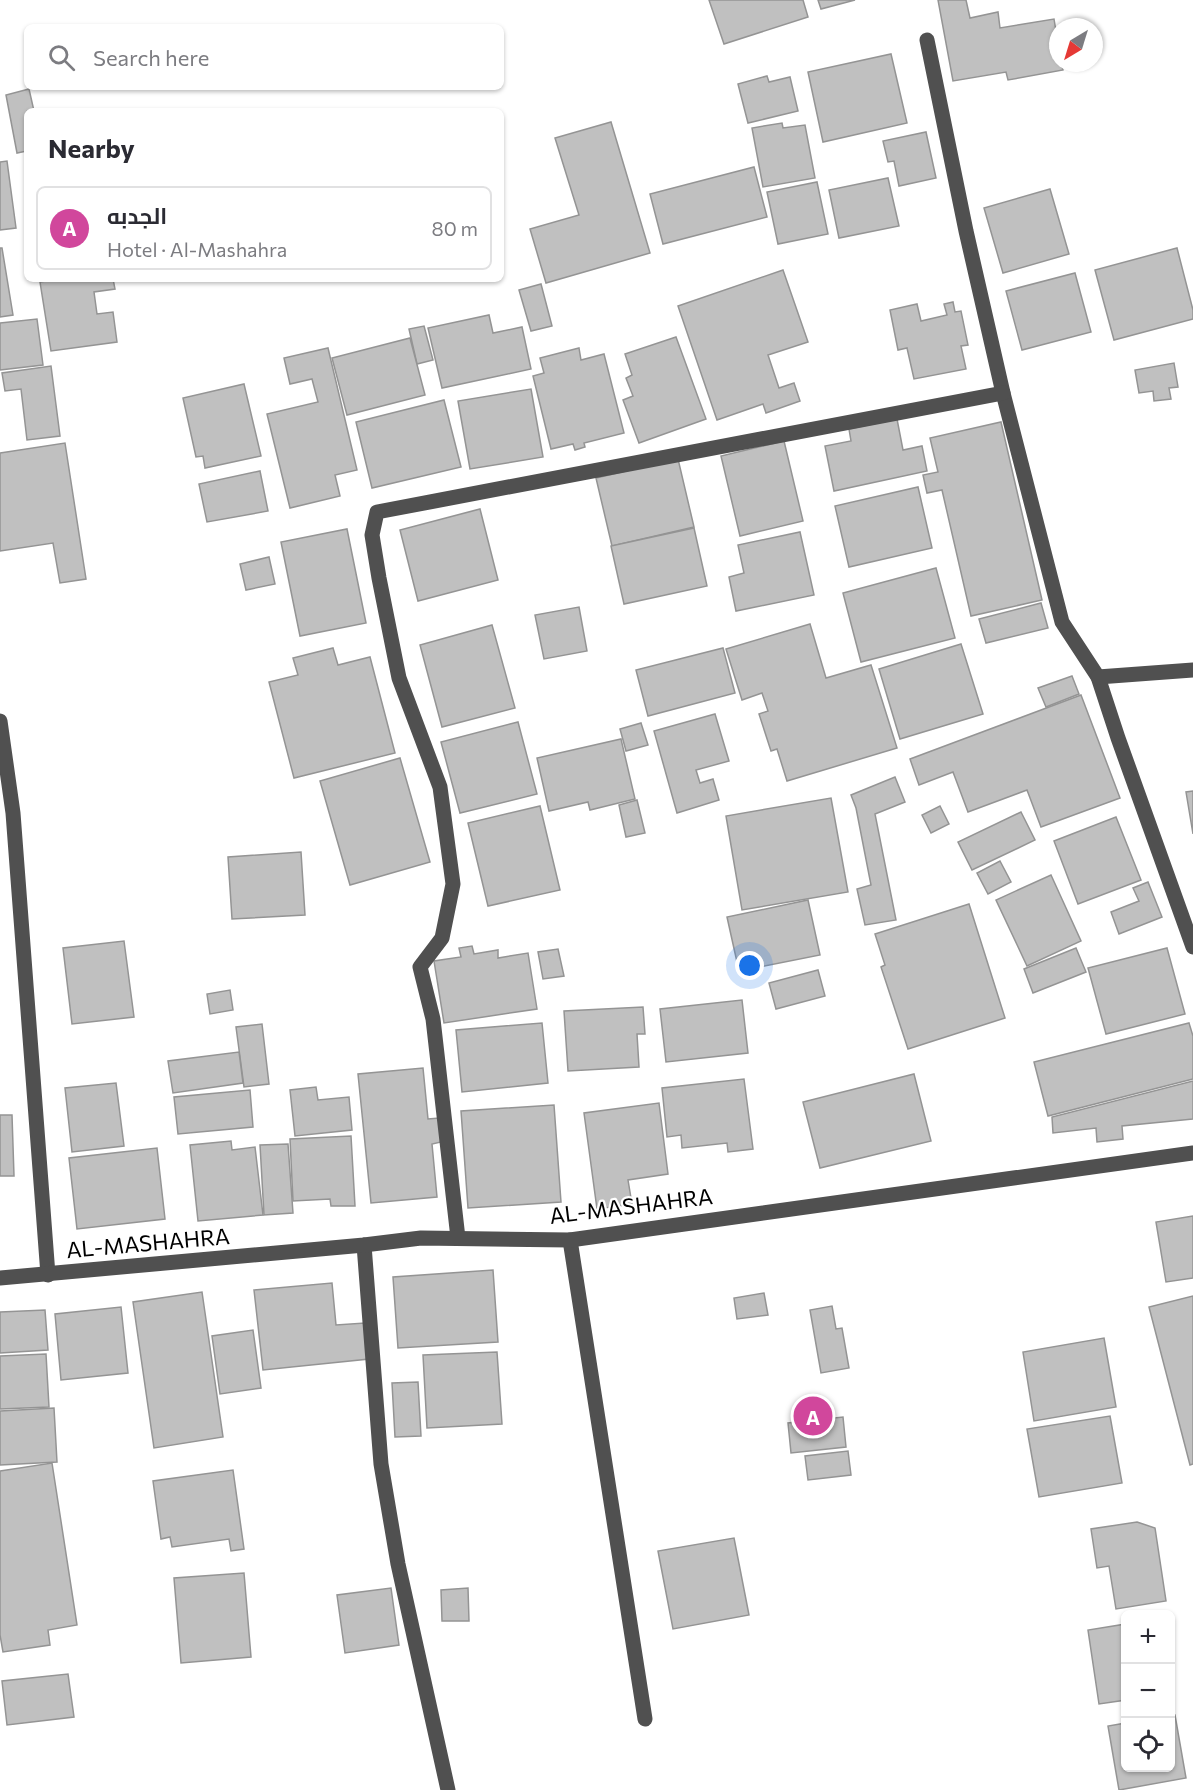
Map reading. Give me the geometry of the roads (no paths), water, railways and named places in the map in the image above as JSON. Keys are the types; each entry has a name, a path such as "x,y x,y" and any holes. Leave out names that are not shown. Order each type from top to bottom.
{"street":[{"path":"927,40 966,231 1062,622 1098,677 1193,947"},
{"path":"458,1238 433,1019 420,967 442,938 453,884 440,787 399,678 372,535 377,512 1004,393"},
{"path":"1098,677 1193,670"},
{"path":"0,722 13,813 48,1275"},
{"name":"AL-MASHAHRA","path":"0,1278 421,1238 570,1240 1193,1154"},
{"path":"570,1240 645,1719"},
{"path":"364,1245 381,1464 398,1564 448,1790"}],"place":[{"name":"الجدبه","path":"813,1416"}]}
